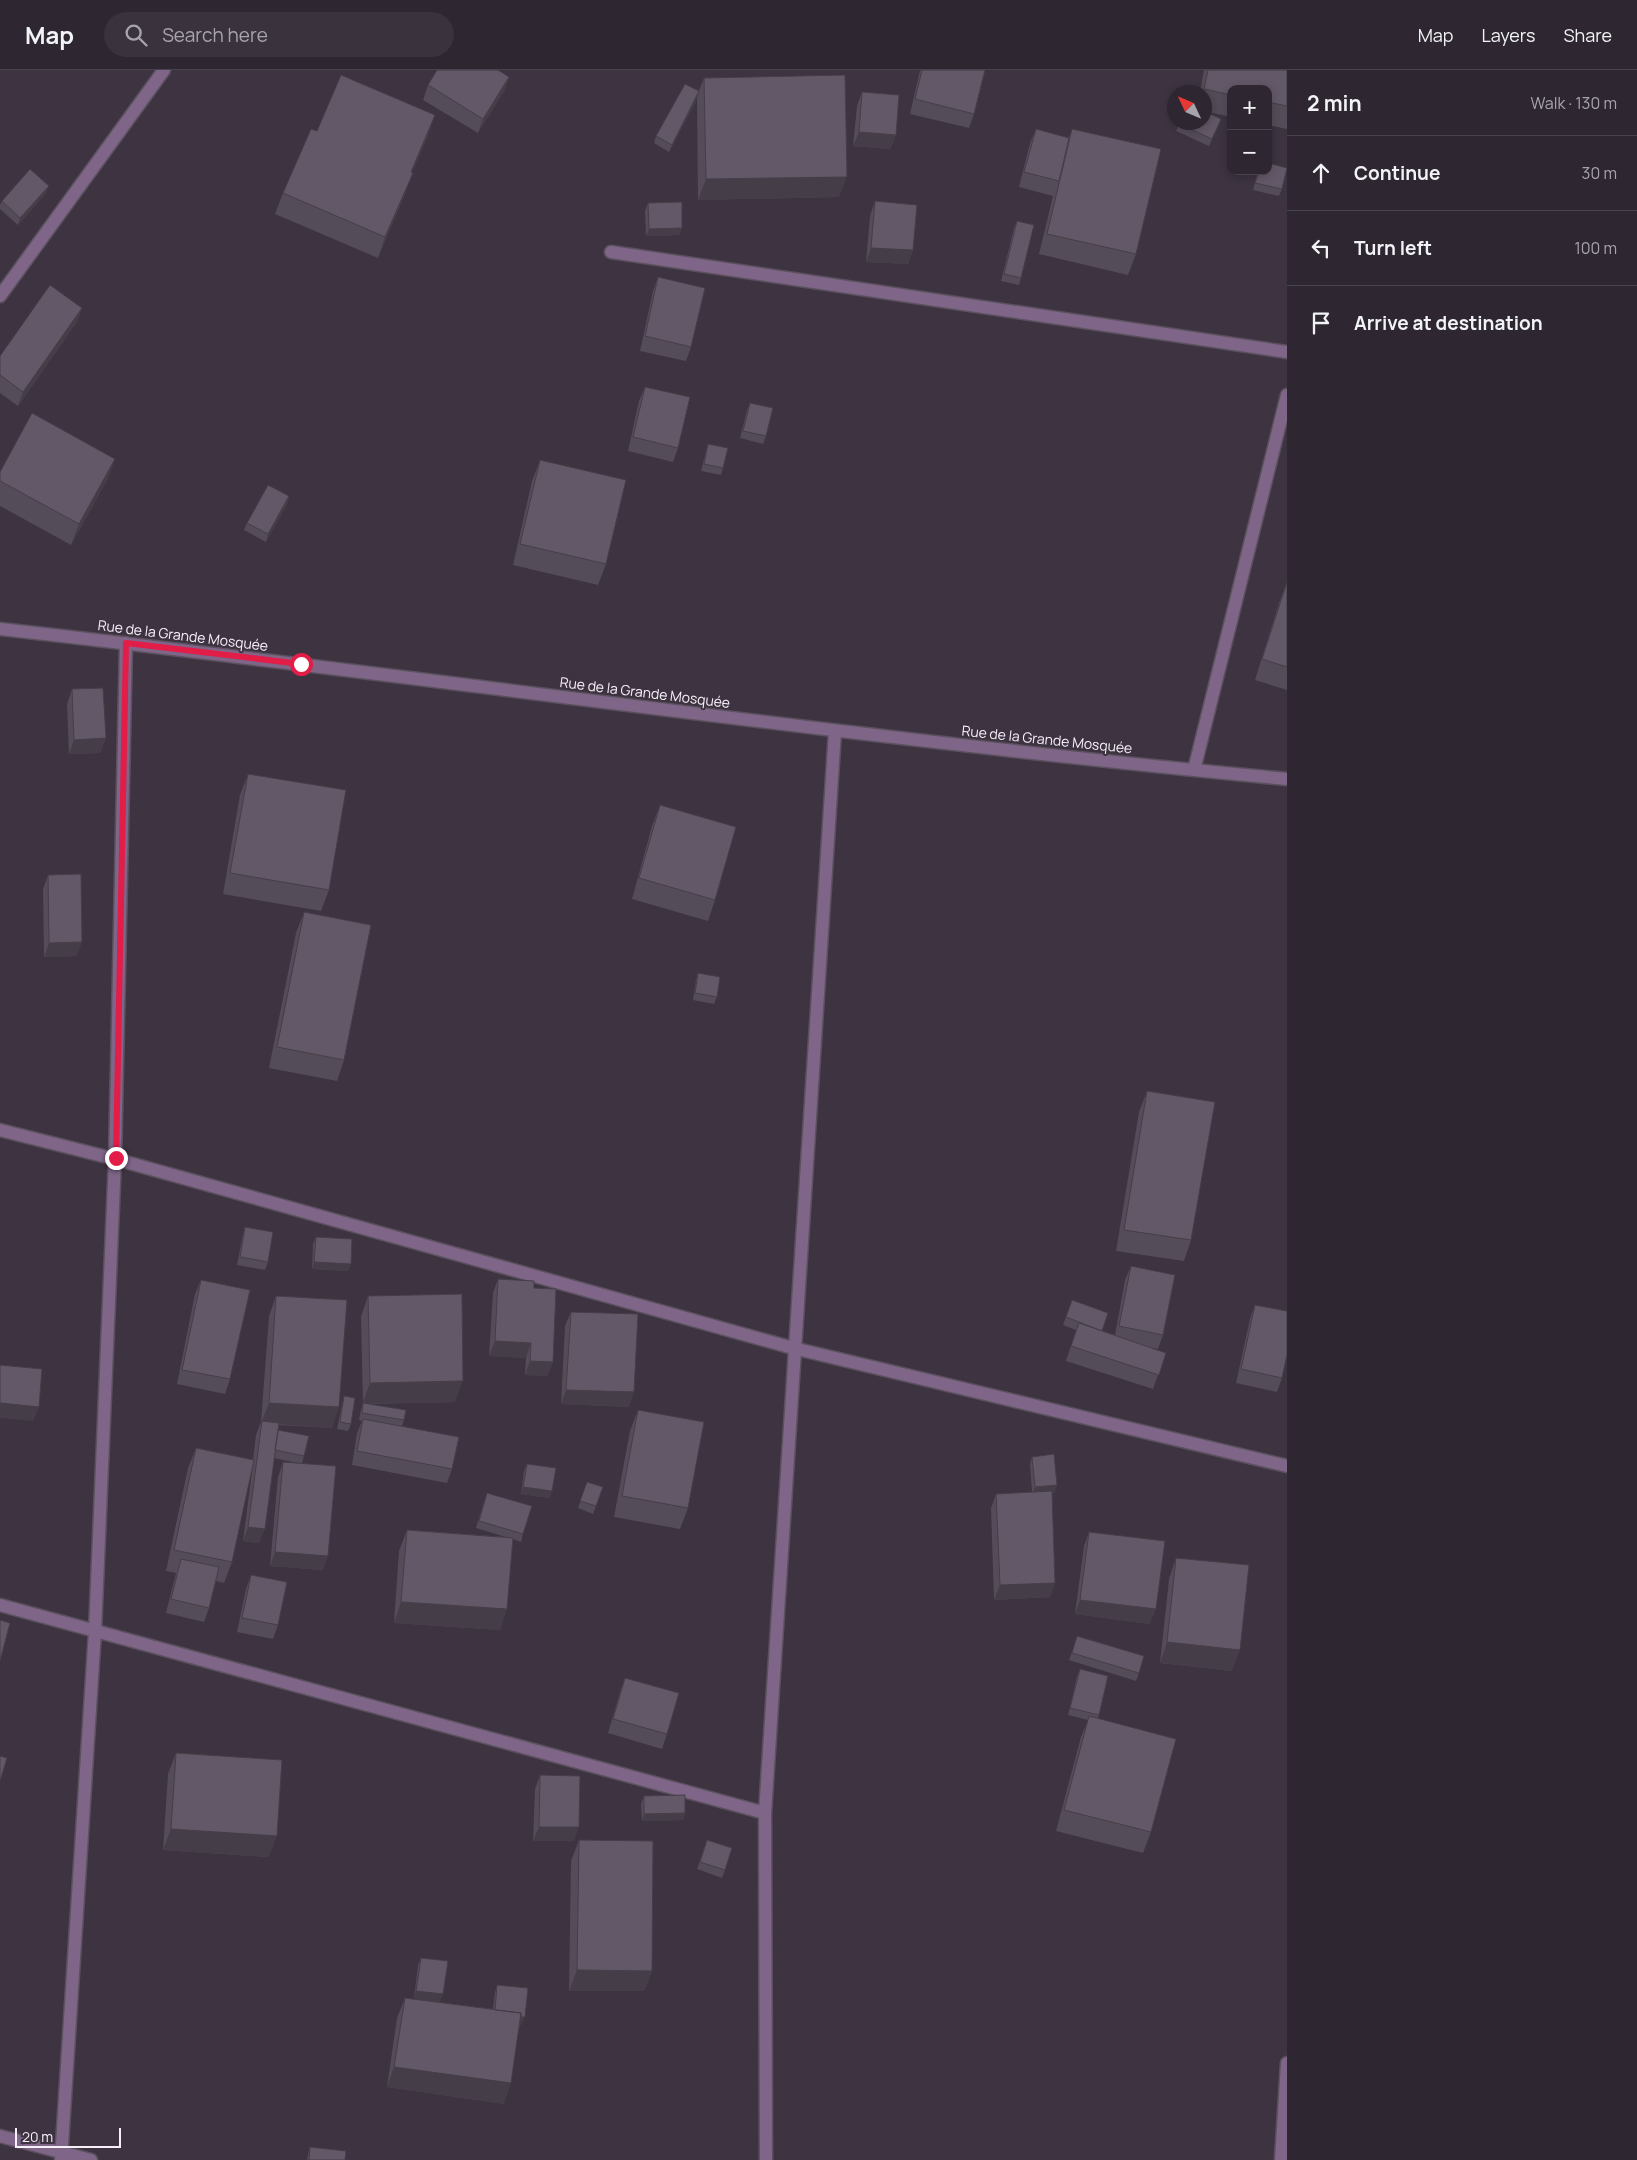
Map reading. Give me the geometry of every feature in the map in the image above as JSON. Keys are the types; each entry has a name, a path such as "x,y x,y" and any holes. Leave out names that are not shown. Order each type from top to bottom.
{"street":[{"path":"0,296 164,70"},
{"path":"611,252 1287,352"},
{"path":"1194,770 1287,395"},
{"name":"Rue de la Grande Mosquée","path":"0,629 126,643 834,732 1287,779"},
{"path":"61,2156 95,1631 116,1158 126,643"},
{"path":"766,2160 766,1813 834,732"},
{"path":"0,1130 116,1158 794,1348 1287,1466"},
{"path":"0,1605 766,1813"},
{"path":"1281,2160 1287,2063"},
{"path":"0,2136 61,2156 91,2160"}],"building":[{"path":"437,70 498,70 509,77 483,119 428,85"},
{"path":"922,70 985,70 974,114 915,99"},
{"path":"1208,70 1287,70 1287,106 1272,103 1272,85 1227,85 1227,94 1212,91 1212,85 1205,85"},
{"path":"341,75 435,115 411,172 413,173 385,237 283,193 311,129 317,131"},
{"path":"845,75 847,177 706,179 704,78"},
{"path":"685,84 699,91 672,145 656,136"},
{"path":"862,92 899,95 896,135 859,132"},
{"path":"1212,115 1221,119 1212,139 1192,130 1212,130"},
{"path":"1036,129 1069,138 1059,181 1024,172"},
{"path":"1072,129 1161,149 1136,254 1047,234"},
{"path":"1272,164 1287,168 1282,189 1255,183 1258,175 1272,175"},
{"path":"30,169 49,186 20,218 2,201"},
{"path":"875,201 917,205 913,250 871,248"},
{"path":"682,202 682,228 649,229 648,203"},
{"path":"1017,221 1034,225 1021,278 1004,274"},
{"path":"658,277 705,288 691,347 645,336"},
{"path":"50,285 82,308 23,392 0,375 0,356"},
{"path":"645,387 690,397 678,448 633,437"},
{"path":"750,403 773,408 766,436 743,431"},
{"path":"32,413 115,459 79,524 0,481 0,472"},
{"path":"708,444 728,448 723,468 704,464"},
{"path":"540,460 626,480 606,564 520,544"},
{"path":"268,485 289,496 268,534 247,523"},
{"path":"1287,582 1287,667 1262,659"},
{"path":"103,688 106,738 74,740 72,689"},
{"path":"248,774 346,790 329,890 230,873"},
{"path":"660,805 736,827 715,900 639,878"},
{"path":"81,874 82,942 49,943 48,875"},
{"path":"304,912 371,925 344,1060 277,1047"},
{"path":"698,973 720,977 717,997 695,993"},
{"path":"1147,1091 1215,1102 1191,1240 1124,1230"},
{"path":"245,1227 273,1232 268,1262 240,1257"},
{"path":"316,1237 352,1239 351,1264 314,1262"},
{"path":"1131,1266 1175,1275 1163,1335 1119,1326"},
{"path":"498,1279 534,1281 534,1288 556,1289 553,1362 530,1361 531,1343 495,1341"},
{"path":"201,1280 250,1290 230,1379 182,1370"},
{"path":"462,1294 463,1381 370,1383 368,1296"},
{"path":"276,1296 347,1300 339,1407 269,1403"},
{"path":"1072,1300 1108,1313 1102,1331 1066,1317"},
{"path":"1255,1305 1287,1311 1287,1355 1282,1378 1241,1369"},
{"path":"571,1312 638,1314 634,1392 566,1390"},
{"path":"1079,1323 1166,1353 1159,1375 1071,1346"},
{"path":"0,1365 42,1369 39,1407 0,1403"},
{"path":"344,1396 355,1398 351,1424 340,1422"},
{"path":"363,1403 406,1410 404,1420 362,1413"},
{"path":"638,1410 704,1422 688,1508 622,1496"},
{"path":"363,1419 459,1437 452,1469 357,1451"},
{"path":"262,1421 279,1423 265,1529 248,1527"},
{"path":"278,1430 309,1436 304,1456 275,1450"},
{"path":"196,1448 254,1460 232,1562 174,1550"},
{"path":"1054,1454 1057,1485 1035,1487 1032,1457"},
{"path":"283,1462 336,1466 328,1556 275,1552"},
{"path":"527,1464 556,1468 552,1491 523,1487"},
{"path":"587,1482 603,1487 596,1506 580,1501"},
{"path":"1052,1491 1055,1583 1000,1585 996,1494"},
{"path":"487,1493 532,1506 523,1534 479,1521"},
{"path":"407,1530 513,1538 507,1609 401,1602"},
{"path":"1089,1532 1165,1541 1156,1609 1080,1600"},
{"path":"1176,1558 1249,1565 1240,1650 1167,1642"},
{"path":"181,1559 219,1567 209,1608 171,1599"},
{"path":"251,1575 287,1582 278,1625 242,1618"},
{"path":"0,1620 10,1623 0,1661"},
{"path":"1077,1636 1144,1656 1139,1673 1072,1653"},
{"path":"1080,1669 1108,1676 1099,1715 1070,1708"},
{"path":"625,1678 679,1693 667,1734 613,1719"},
{"path":"1089,1716 1176,1739 1151,1832 1064,1810"},
{"path":"176,1753 282,1760 277,1836 171,1829"},
{"path":"0,1756 7,1758 0,1781"},
{"path":"540,1775 580,1776 579,1827 539,1827"},
{"path":"685,1795 685,1813 644,1814 644,1796"},
{"path":"579,1840 653,1841 652,1971 577,1970"},
{"path":"707,1840 732,1848 725,1870 700,1862"},
{"path":"421,1958 448,1961 443,1994 416,1991"},
{"path":"497,1985 528,1988 525,2017 521,2017 521,2013 495,2010"},
{"path":"405,1998 521,2013 511,2083 394,2067"},
{"path":"310,2147 346,2151 345,2160 309,2160"}],"route":[{"path":"116,1158 126,643 301,664"}]}
